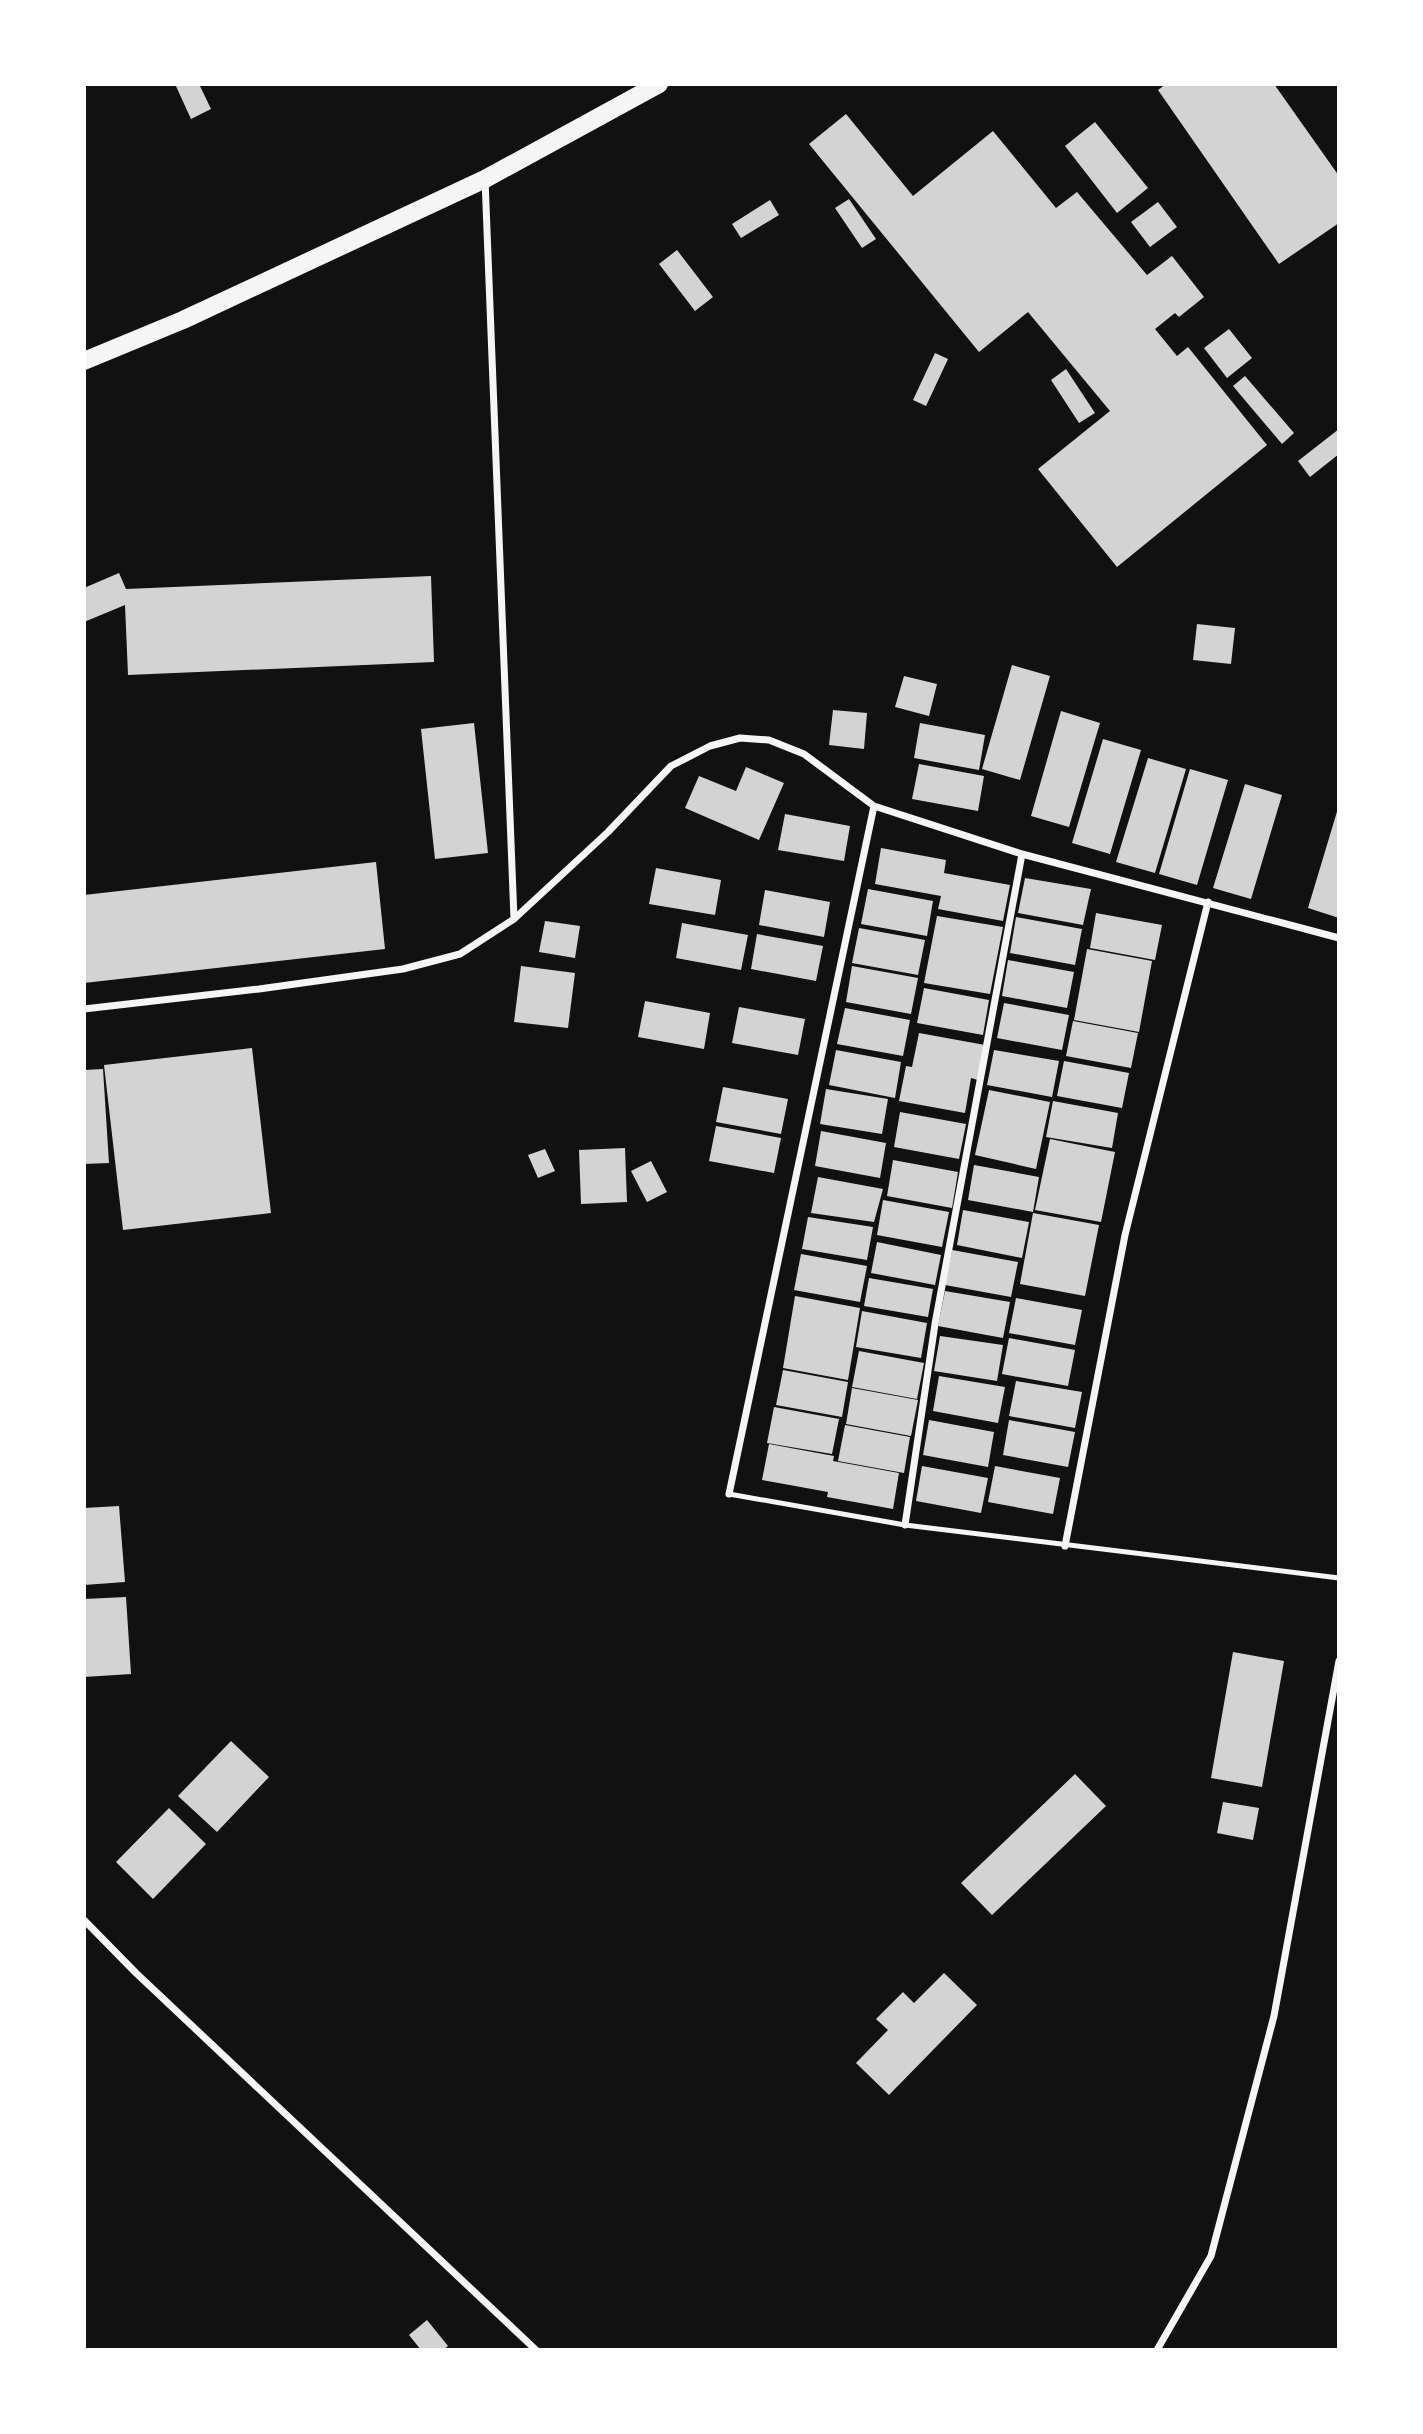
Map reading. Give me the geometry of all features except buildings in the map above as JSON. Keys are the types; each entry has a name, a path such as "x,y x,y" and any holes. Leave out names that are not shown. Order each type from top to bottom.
{"main road":[{"path":"84,361 183,320 485,179 659,84"}],"street":[{"path":"485,179 514,919"},
{"path":"84,1009 402,970 460,954 514,919 608,832 671,766 710,746 740,738 769,740 804,754 874,806 1022,855 1339,938"},
{"path":"729,1494 874,806"},
{"path":"905,1525 935,1324 1022,855"},
{"path":"1065,1546 1125,1235 1208,902"},
{"path":"1157,2350 1211,2256 1273,2016 1339,1661"},
{"path":"84,1920 136,1973 536,2350"}],"lane":[{"path":"729,1494 905,1525 1339,1578"}]}
